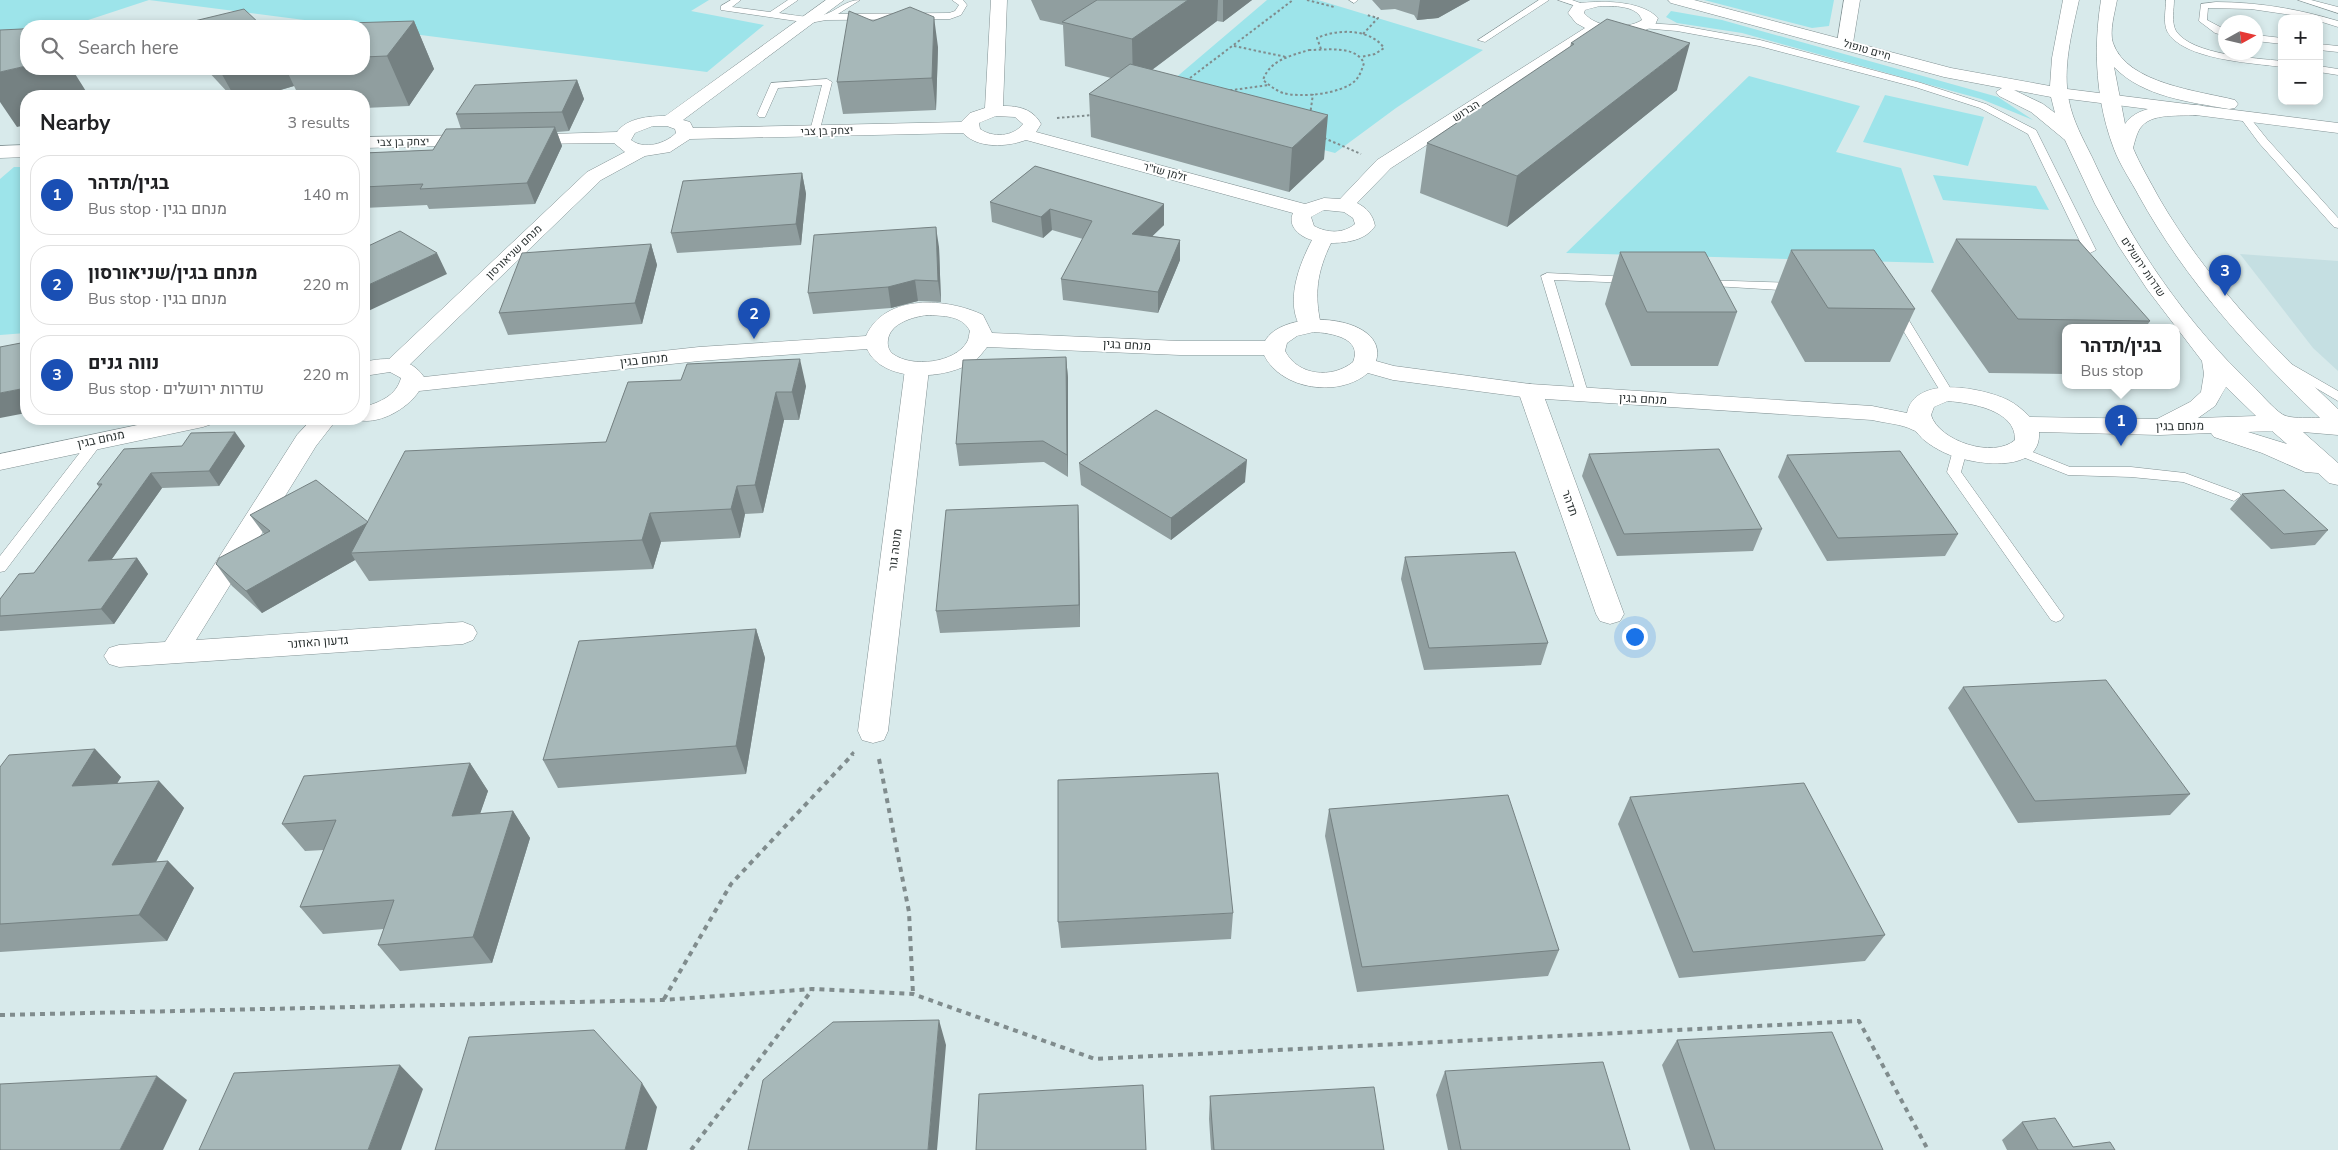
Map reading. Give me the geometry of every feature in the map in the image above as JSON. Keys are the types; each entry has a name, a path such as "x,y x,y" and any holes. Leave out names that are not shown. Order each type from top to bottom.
{"street":[{"path":"669,121 818,18 836,0"},
{"path":"999,0 994,112 976,118 970,122 969,127 976,136 994,140 1016,138 1028,127"},
{"name":"חיים טופול","path":"1676,0 1845,43 1959,75 2059,92 2109,93"},
{"path":"1845,43 1852,0"},
{"name":"שדרות ירושלים","path":"2071,0 2045,67 2059,92 2074,137 2105,208 2125,243 2163,297 2213,360 2277,423 2338,478"},
{"path":"2109,0 2104,41 2109,93 2123,149 2156,212 2183,253 2223,306 2251,338 2338,422"},
{"path":"1611,1 1642,4 1650,18 1645,26 1627,30 1598,27 1578,17 1576,10 1582,5 1594,2 1611,1"},
{"name":"הברוש","path":"1344,206 1384,164 1598,27"},
{"path":"2104,41 2112,57 2130,75 2169,90 2229,104"},
{"path":"1959,75 1998,75 2045,67"},
{"path":"1959,75 2014,96 2037,108 2074,137"},
{"path":"2109,93 2229,104 2338,118"},
{"path":"2109,93 2196,110 2338,128"},
{"path":"2123,149 2134,123 2140,118 2156,113 2196,110"},
{"name":"זלמן שז\"ר","path":"994,112 1019,113 1028,127 1306,210"},
{"path":"669,121 684,126 686,134 682,139 664,148 642,150 625,145 622,137 633,127 669,121"},
{"name":"יצחק בן צבי","path":"686,134 969,127"},
{"name":"יצחק בן צבי","path":"370,143 622,137"},
{"name":"מנחם שניאורסון","path":"396,366 594,176 642,150"},
{"path":"0,152 20,151"},
{"path":"1324,204 1344,206 1359,212 1364,218 1365,226 1352,235 1342,238 1324,237 1310,232 1303,227 1300,221 1301,215 1306,210 1324,204"},
{"path":"1310,326 1304,296 1306,277 1324,237"},
{"path":"927,308 960,311 972,318 980,326 982,340 975,350 963,359 947,366 916,369 899,366 885,360 877,350 876,337 882,327 894,318 909,311 927,308"},
{"path":"1310,326 1330,326 1345,330 1357,337 1366,346 1368,356 1364,365 1356,373 1343,378 1327,380 1310,379 1294,374 1282,367 1275,358 1273,348 1277,339 1286,332 1310,326"},
{"name":"מנחם בגין","path":"982,340 1047,341 1180,348 1273,348"},
{"name":"מנחם בגין","path":"412,385 699,354 876,342"},
{"path":"2160,427 2194,411 2211,397 2217,373 2213,360"},
{"path":"370,368 386,365 396,366 408,370 413,377 412,385 404,396 392,404 370,412"},
{"name":"מנחם בגין","path":"1364,365 1393,373 1530,391 1583,396 1872,413 1922,424"},
{"name":"מוטה גור","path":"873,731 916,369"},
{"name":"תדהר","path":"1530,391 1610,614"},
{"path":"1948,394 1982,398 2013,414 2023,424 2028,434 2027,443 2020,451 1994,457 1960,450 1944,442 1922,424 1919,415 1920,407 1925,400 1948,394"},
{"name":"מנחם בגין","path":"2023,424 2160,427 2277,423 2338,427"},
{"name":"מנחם בגין","path":"0,462 172,425"},
{"path":"174,652 306,441 319,425"},
{"path":"2192,426 2218,431 2271,447 2338,478"},
{"name":"גדעון האוזנר","path":"119,656 463,633"}],"lane":[{"path":"737,0 724,8 818,18 946,16 956,14 960,10 963,3 956,0"},
{"path":"772,14 794,0"},
{"path":"818,18 856,0"},
{"path":"1482,40 1545,0"},
{"path":"1562,0 1582,5"},
{"path":"2170,0 2170,25 2173,33 2186,43 2222,55 2278,63"},
{"path":"2302,0 2338,10"},
{"path":"2218,31 2203,21 2204,6 2220,1 2251,3 2301,11 2338,24"},
{"path":"1645,26 1677,28 1760,42 1918,85 1983,106 2032,132 2090,250"},
{"path":"2263,39 2278,41"},
{"path":"2323,47 2338,50"},
{"path":"2323,70 2338,72"},
{"path":"762,115 774,85 827,82 815,131"},
{"path":"2244,116 2263,141 2338,224"},
{"path":"1583,396 1547,276 1646,280"},
{"path":"1686,282 1805,287"},
{"path":"1889,298 1948,394"},
{"path":"2251,338 2281,361 2338,397"},
{"path":"0,567 96,440"},
{"path":"1960,450 1954,472 2056,616"},
{"path":"2020,451 2068,472 2131,472 2185,478 2234,496"}],"path":[{"path":"1179,86 1294,0"},
{"path":"1321,49 1317,38 1324,33 1331,32 1372,36 1382,43 1384,48 1376,54 1361,57"},
{"path":"1233,46 1286,57"},
{"path":"1321,49 1352,51 1361,57 1364,63 1354,82 1333,91 1313,94 1286,93 1275,90 1263,80 1267,69 1286,57 1309,50 1321,49"},
{"path":"1221,91 1269,85"},
{"path":"1310,115 1313,94"},
{"path":"1028,127 1093,115 1100,112"},
{"path":"1318,136 1334,141 1384,164"},
{"path":"873,731 909,912 913,994"},
{"path":"663,1000 731,884 873,731"},
{"path":"691,1150 812,989"},
{"path":"0,1015 663,1000 812,989 913,994 1095,1059 1859,1021 1928,1150"}],"shaded area":[{"path":"0,0 149,0 88,20 20,20 20,40 0,45"},
{"path":"149,0 709,0 691,11 764,25 707,72 370,29 370,20 304,20"},
{"path":"1267,0 1318,0 1483,50 1396,108 1335,153 1146,103"},
{"path":"1704,0 1834,0 1829,26 1812,28"},
{"path":"1671,11 1722,20 1998,97 2033,120 1981,99 1742,33 1677,23 1666,17"},
{"path":"1749,76 1860,106 1836,152 1901,168 1934,263 1566,253"},
{"path":"1885,95 1984,117 1968,166 1863,142"},
{"path":"14,167 20,167 20,333 0,335 0,179"},
{"path":"1933,175 2036,186 2049,210 1943,200"},
{"path":"2240,254 2338,261 2338,371 2313,348"}],"building":[{"path":"1097,0 1188,0 1132,39 1062,22"},
{"path":"910,7 934,17 932,78 837,82 849,11 873,21"},
{"path":"244,9 256,20 199,20"},
{"path":"1607,19 1690,43 1517,176 1427,143 1574,44 1571,43"},
{"path":"414,21 387,56 370,57 370,22"},
{"path":"20,29 20,67 0,72 0,30"},
{"path":"1130,64 1328,115 1292,148 1089,94"},
{"path":"577,80 562,112 456,114 475,85"},
{"path":"555,127 527,183 420,189 423,184 370,187 370,153 433,150 446,129"},
{"path":"1035,166 1164,204 1132,234 1180,240 1158,292 1061,279 1092,221 1050,209 1041,217 990,202"},
{"path":"802,173 796,224 671,233 683,181"},
{"path":"936,227 938,281 915,280 888,287 808,293 814,235"},
{"path":"400,231 437,253 370,284 370,245"},
{"path":"1956,239 2078,240 2150,321 2018,319"},
{"path":"651,244 635,303 499,313 522,253"},
{"path":"1791,250 1874,250 1915,309 1828,308"},
{"path":"1620,252 1705,252 1737,312 1647,312"},
{"path":"20,343 20,389 0,393 0,347"},
{"path":"1066,357 1067,455 1043,441 956,444 963,360"},
{"path":"800,359 792,392 776,392 755,485 737,486 731,509 650,513 642,540 351,553 405,451 606,442 628,382 681,380 687,364"},
{"path":"1156,410 1247,460 1171,518 1079,463"},
{"path":"235,432 209,471 151,473 88,561 137,558 101,609 0,616 0,599 19,574 34,573 102,484 97,484 124,449 182,446 191,433"},
{"path":"1719,449 1762,529 1624,534 1589,454"},
{"path":"1900,451 1958,534 1838,538 1787,455"},
{"path":"316,480 368,522 246,591 216,564 219,558 270,531 250,515"},
{"path":"2284,490 2328,530 2284,534 2242,494"},
{"path":"1078,505 1079,605 936,611 946,510"},
{"path":"1515,552 1548,643 1429,648 1405,557"},
{"path":"756,629 736,746 543,760 579,641"},
{"path":"2106,680 2190,794 2035,801 1963,687"},
{"path":"95,749 72,786 159,781 112,865 168,861 139,915 0,924 0,767 9,755"},
{"path":"470,763 452,816 513,811 473,937 378,945 394,900 300,907 336,820 282,824 304,776"},
{"path":"1218,773 1233,913 1058,922 1058,780"},
{"path":"1804,783 1885,935 1693,952 1630,797"},
{"path":"1508,795 1559,950 1362,967 1329,809"},
{"path":"939,1020 928,1150 748,1150 763,1080 833,1022"},
{"path":"594,1030 642,1083 625,1150 435,1150 469,1037"},
{"path":"1832,1032 1883,1150 1715,1150 1677,1040"},
{"path":"1603,1062 1630,1150 1461,1150 1445,1071"},
{"path":"400,1065 368,1150 199,1150 234,1073"},
{"path":"157,1076 120,1150 0,1150 0,1084"},
{"path":"1143,1085 1146,1150 976,1150 979,1094"},
{"path":"1374,1087 1384,1150 1214,1150 1210,1096"},
{"path":"2055,1118 2073,1147 2110,1142 2115,1150 2038,1150 2022,1122"}],"place":[{"name":"נווה גנים","path":"2225,296"},
{"name":"מנחם בגין/שניאורסון","path":"754,339"},
{"name":"בגין/תדהר","path":"2121,446"}]}
